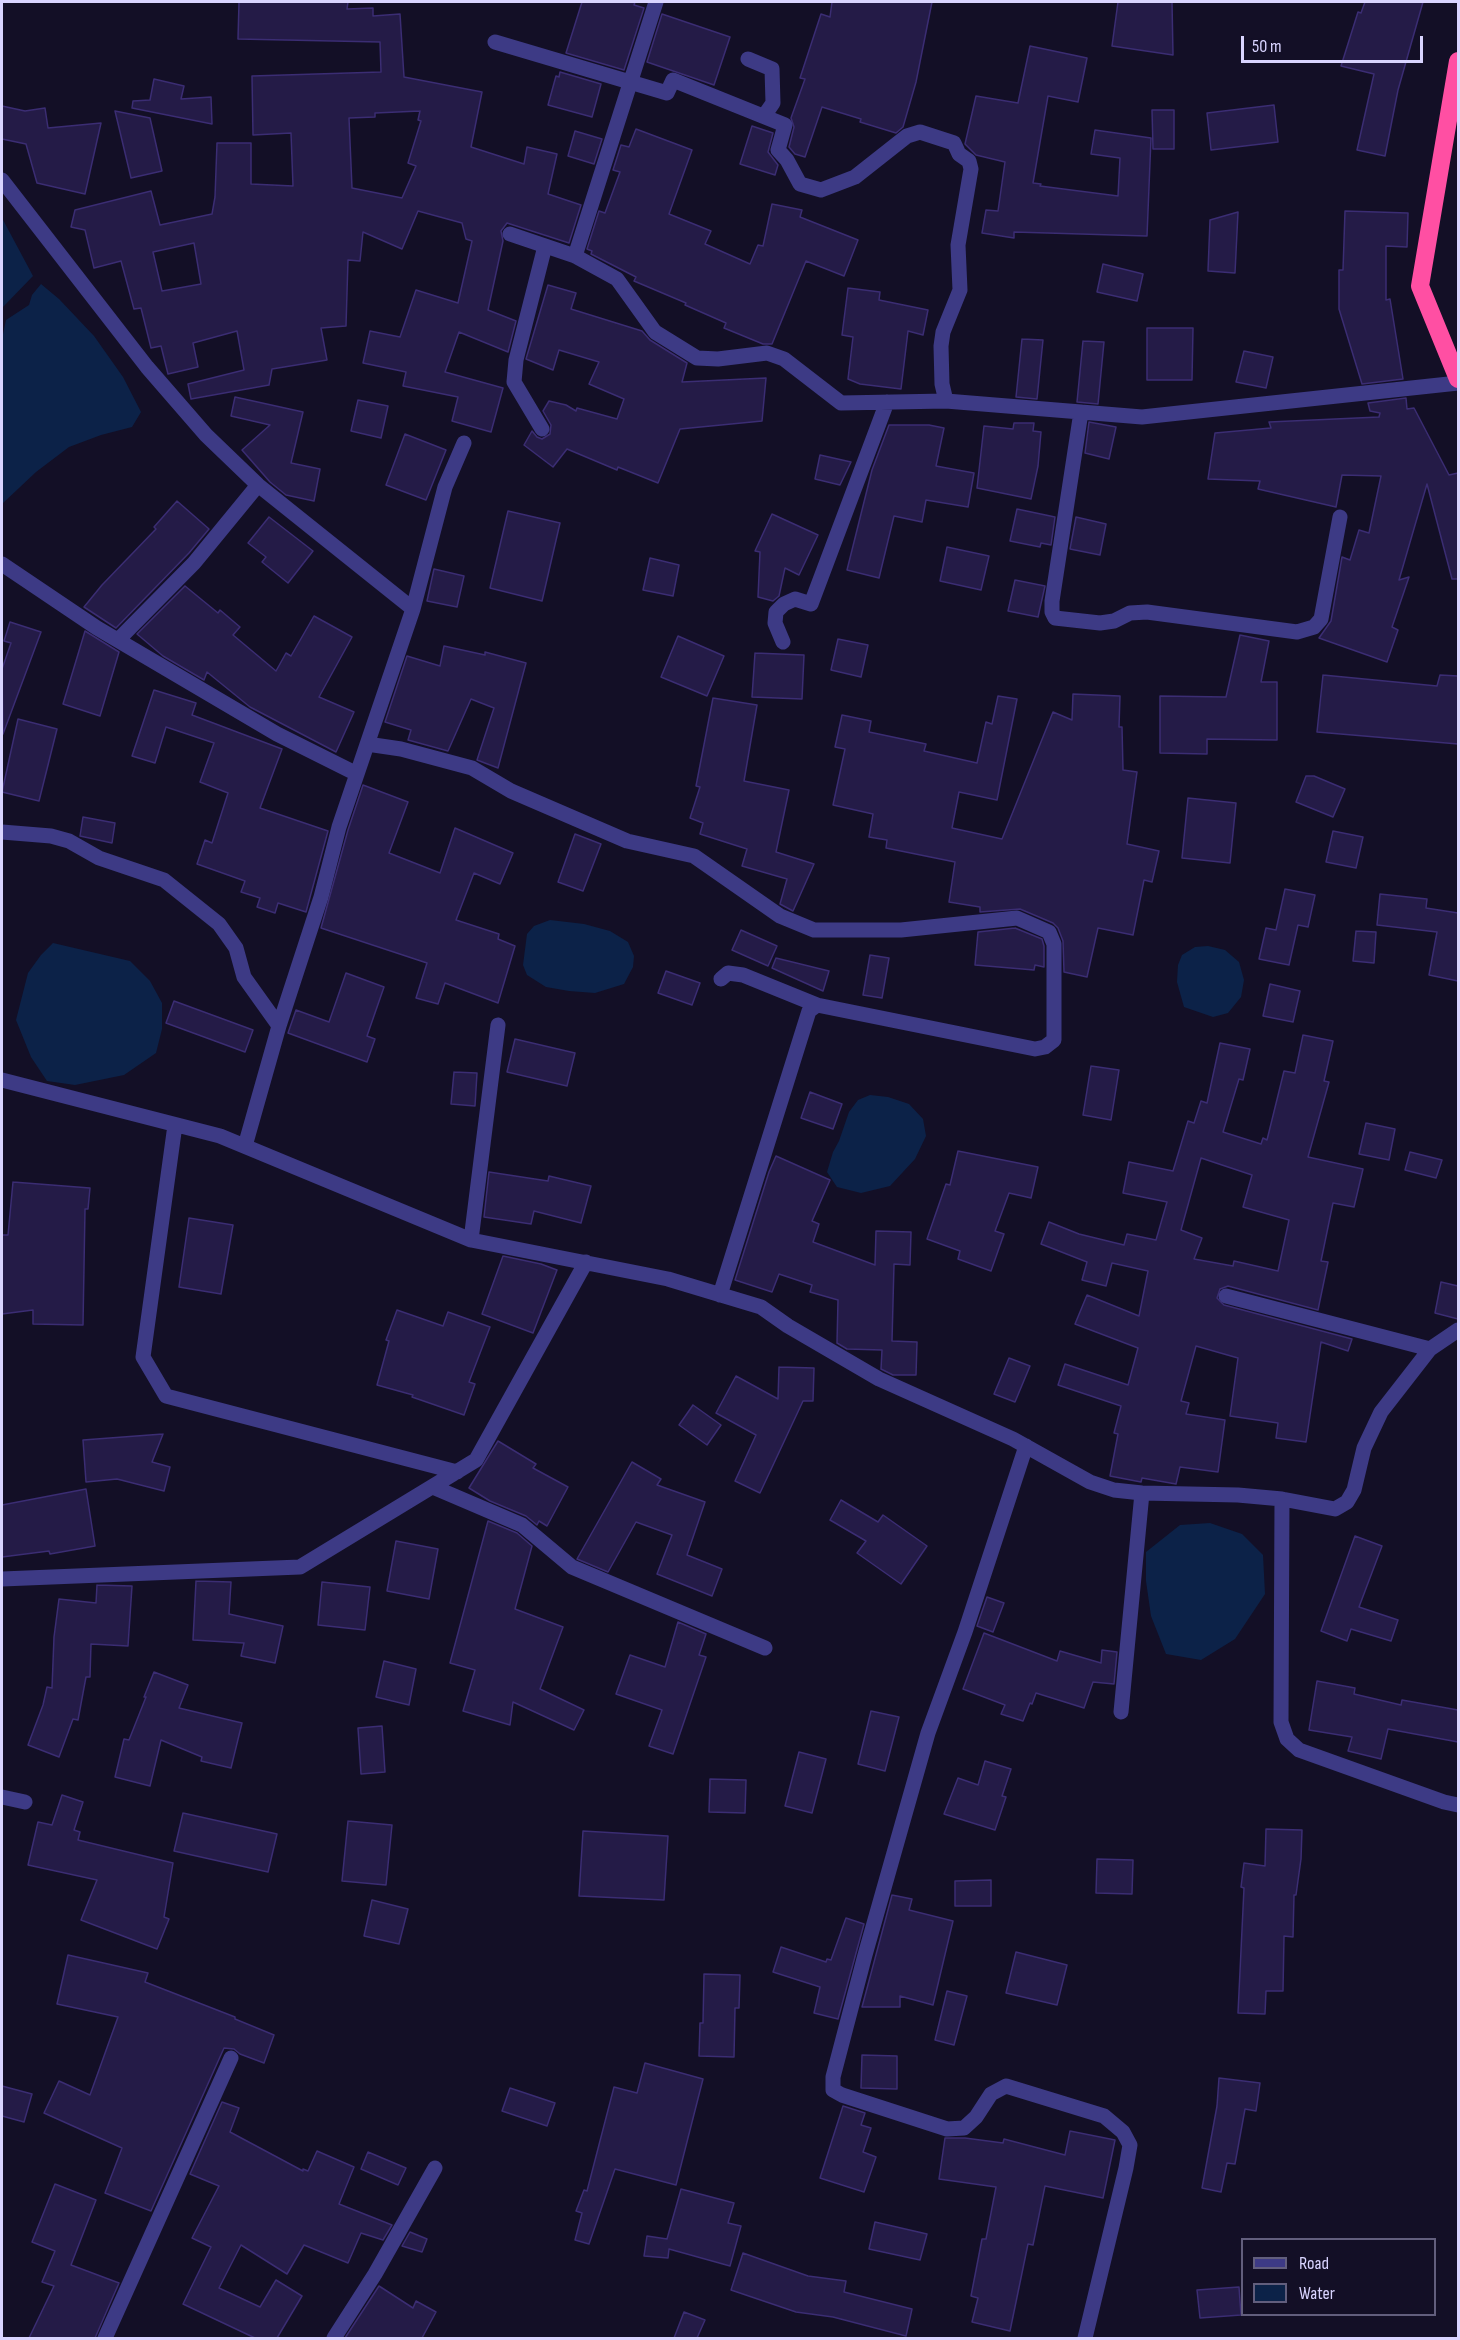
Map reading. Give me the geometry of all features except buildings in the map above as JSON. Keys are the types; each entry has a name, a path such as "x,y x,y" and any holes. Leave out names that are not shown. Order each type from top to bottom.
{"highway":[{"path":"1458,61 1420,286 1458,381"}],"street":[{"path":"574,256 656,2"},
{"path":"495,42 668,93 673,80 785,125 778,150 788,160 800,184 821,190 855,177 907,136 920,132 954,143 959,154 969,161 971,169 958,245 960,290 943,332 941,346 942,384 946,401"},
{"path":"748,59 772,69 773,103 764,116"},
{"path":"2,180 147,367 206,435 258,485 413,609"},
{"path":"510,234 574,256 617,279 655,332 697,358 718,359 768,353 784,359 841,403 946,401 1142,417 1458,381"},
{"path":"542,429 514,382 516,360 545,246"},
{"path":"783,642 775,623 776,612 784,603 795,599 811,604 887,402"},
{"path":"1082,412 1052,601 1052,612 1055,618 1100,624 1114,621 1130,613 1147,612 1297,632 1314,627 1321,620 1340,517"},
{"path":"245,1146 279,1026 321,897 339,827 413,609 445,487 464,443"},
{"path":"118,640 194,563 258,485"},
{"path":"2,564 118,640 277,734 357,774"},
{"path":"367,744 400,749 472,768 511,791 627,841 694,856 780,916 814,930 901,930 1017,918 1049,932 1054,944 1053,1040 1045,1047 1035,1049 817,1005 743,975 728,973 721,979"},
{"path":"2,832 51,836 69,841 99,858 164,880 219,924 236,948 244,977 279,1026"},
{"path":"720,1295 806,1019 809,1011 817,1005"},
{"path":"471,1240 498,1025"},
{"path":"2,1080 220,1136 471,1240 668,1279 761,1307 788,1326 879,1379 1026,1446 1090,1482 1114,1490 1142,1493 1238,1495 1282,1499 1335,1509 1347,1502 1354,1490 1364,1448 1382,1412 1430,1349 1458,1330"},
{"path":"175,1125 143,1357 166,1396 456,1472"},
{"path":"2,1579 300,1567 476,1460 586,1262"},
{"path":"1226,1296 1430,1349"},
{"path":"1026,1446 965,1632 928,1733 833,2077 833,2090 947,2129 964,2128 976,2117 991,2094 1006,2086 1104,2116 1123,2132 1130,2145 1126,2168 1085,2338"},
{"path":"433,1487 522,1525 572,1568 765,1648"},
{"path":"1121,1712 1142,1493"},
{"path":"1282,1499 1281,1722 1287,1738 1299,1750 1458,1805"},
{"path":"2,1797 25,1802"},
{"path":"105,2338 231,2058"},
{"path":"334,2338 375,2274 435,2168"}],"water":[{"path":"2,218 33,276 2,308"},
{"path":"41,284 59,299 94,336 123,377 141,412 132,427 69,447 36,472 2,504 2,339 6,320 29,305 32,295"},
{"path":"550,920 584,924 610,931 628,942 634,956 633,967 624,984 595,993 569,991 546,987 527,975 523,965 527,934 534,926"},
{"path":"53,943 130,961 150,981 162,1003 162,1029 156,1053 124,1075 75,1085 47,1081 31,1057 16,1020 28,973"},
{"path":"1208,946 1225,950 1239,962 1244,980 1241,997 1228,1013 1213,1017 1184,1007 1177,982 1178,965 1182,955 1195,947"},
{"path":"870,1095 888,1097 909,1104 923,1119 926,1136 915,1159 890,1186 861,1193 837,1187 827,1172 849,1112 858,1100"},
{"path":"1210,1523 1242,1534 1263,1555 1265,1594 1235,1639 1201,1660 1166,1654 1151,1616 1146,1581 1146,1552 1180,1525"}]}
